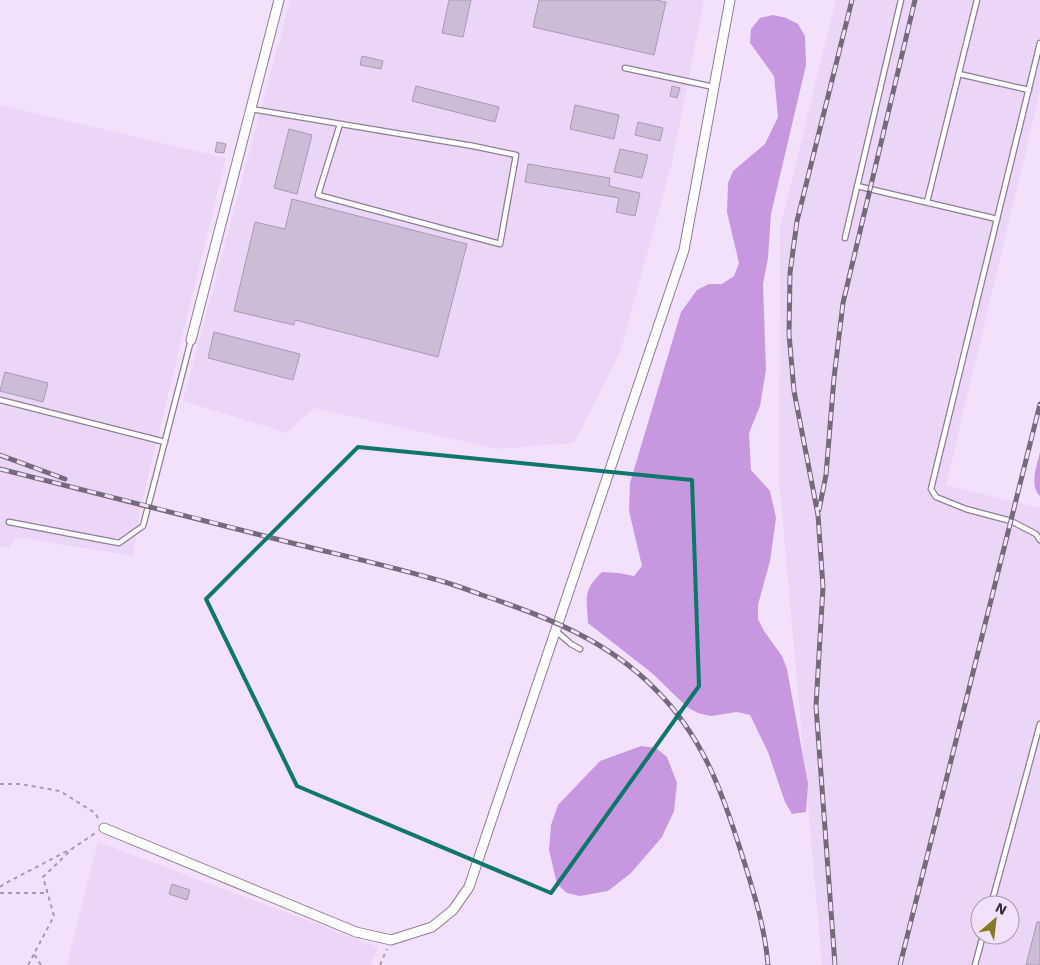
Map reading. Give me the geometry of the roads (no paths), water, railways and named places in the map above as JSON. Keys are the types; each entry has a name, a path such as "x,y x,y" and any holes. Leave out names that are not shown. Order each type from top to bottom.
{"street":[{"path":"191,340 278,0"},
{"path":"104,828 356,932 391,940 432,927 453,910 469,886 684,250 730,0"}],"lane":[{"path":"845,238 901,0"},
{"path":"927,202 977,0"},
{"path":"1040,43 931,489 936,497 947,502 1012,521 1036,534 1040,540"},
{"path":"625,68 714,87"},
{"path":"959,74 1029,90"},
{"path":"250,109 474,146 516,155 500,244 318,195 340,124"},
{"path":"857,186 997,219"},
{"path":"9,522 119,543 143,526 191,340"},
{"path":"0,400 165,442"},
{"path":"556,631 580,649"},
{"path":"994,895 1040,724"},
{"path":"975,965 980,945"}],"railway":[{"path":"835,965 816,706 823,587 818,515 794,391 789,334 790,273 797,221 852,0"},
{"path":"819,510 826,475 834,378 843,303 915,0"},
{"path":"900,965 1040,404"},
{"path":"0,455 65,479"},
{"path":"0,469 446,582 552,621 618,657 638,673 673,708 699,747 710,768 728,812 751,884 762,924 768,965"}]}
